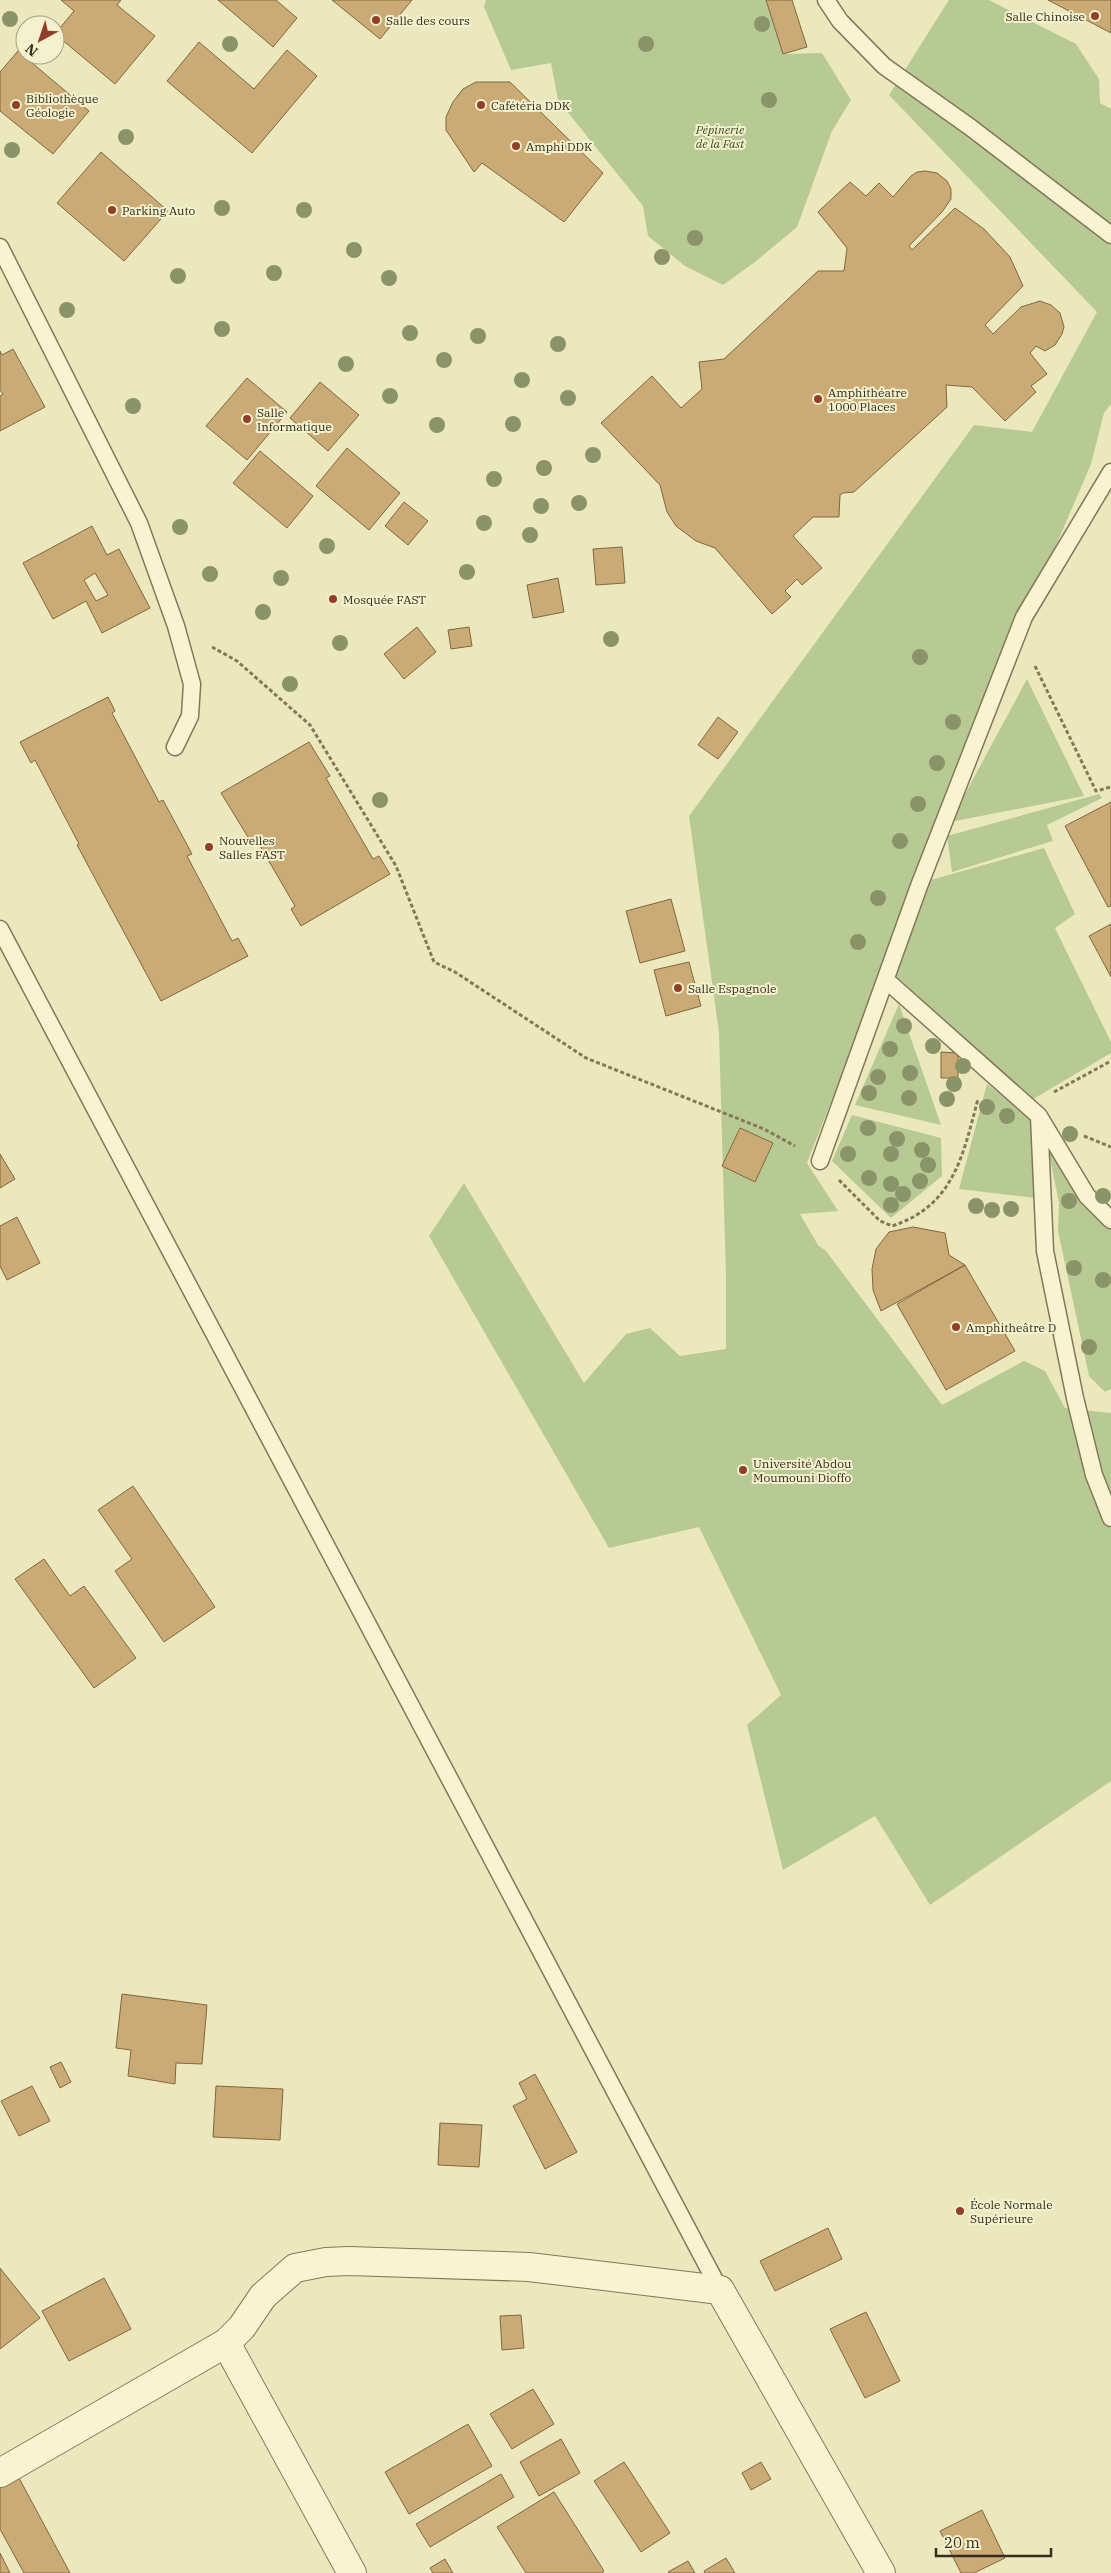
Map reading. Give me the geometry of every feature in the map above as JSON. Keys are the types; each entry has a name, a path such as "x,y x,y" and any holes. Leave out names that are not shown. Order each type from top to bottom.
{"street":[{"path":"0,2473 226,2343 242,2327 263,2296 295,2268 326,2262 529,2267 720,2290 881,2573"},
{"path":"226,2343 352,2573"}],"lane":[{"path":"826,0 840,21 884,66 970,127 1111,235"},
{"path":"0,247 139,523 176,626 192,684 190,716 175,747"},
{"path":"820,1160 919,886 1024,617 1111,472"},
{"path":"0,929 720,2290"},
{"path":"886,980 1034,1111 1087,1196 1111,1220"},
{"path":"1034,1111 1045,1251 1075,1398 1094,1475 1111,1518"}],"path":[{"path":"176,626 237,661 310,725 396,866 434,962 454,972 586,1058 764,1129 820,1160 880,1221 892,1226 906,1222 931,1206 950,1182 966,1143 986,1070"},
{"path":"1018,632 1096,791 1111,788"},
{"path":"1034,1111 1111,1061"}],"green space":[{"name":"Pépinerie de la Fast","path":"486,0 766,0 783,54 822,53 851,100 832,131 797,227 755,262 723,285 685,266 648,236 643,206 558,100 551,63 511,70 484,7"},
{"path":"949,0 989,0 1076,44 1099,79 1100,103 1111,109 1111,404 1104,413 1091,464 984,713 807,1163 838,1211 800,1214 818,1245 826,1251 942,1405 1024,1361 1045,1371 1065,1408 1111,1413 1111,1781 930,1905 875,1816 783,1870 747,1725 781,1695 699,1527 609,1548 429,1236 464,1183 584,1383 626,1334 650,1328 680,1356 726,1349 726,1277 719,1033 689,816 974,425 1032,432 1097,312 889,95"},
{"path":"1027,679 1084,796 950,822"},
{"path":"1099,794 1102,798 1047,825 1053,841 952,872 947,836"},
{"path":"1044,848 1075,914 1055,928 1111,1042 1111,1053 1030,1101 889,978 924,882"},
{"path":"899,1004 941,1125 855,1105"},
{"path":"987,1084 1033,1119 1036,1198 959,1189"},
{"path":"852,1115 941,1138 942,1176 891,1218 832,1161"},
{"path":"1046,1139 1083,1201 1111,1228 1111,1389 1105,1392 1089,1376 1058,1231 1059,1203"}],"building":[{"path":"61,0 121,0 117,5 155,36 115,84 65,42 65,22 74,11"},
{"path":"218,0 276,0 297,18 273,47"},
{"name":"Salle des cours","path":"332,0 412,0 380,39"},
{"path":"766,0 792,0 807,47 783,54"},
{"name":"Salle Chinoise","path":"1048,0 1111,0 1111,33"},
{"path":"199,42 254,89 287,50 317,76 252,153 167,81"},
{"path":"15,54 15,65 35,65 89,111 53,154 0,111 0,72"},
{"name":"Amphi DDK","path":"476,82 510,82 603,173 564,222 482,163 474,172 446,130 446,117 453,102 463,89"},
{"path":"101,152 168,211 124,261 57,203"},
{"name":"Amphithéatre 1000 Places","path":"917,172 937,173 947,181 951,189 951,199 942,212 909,246 912,250 955,208 984,229 1010,257 1023,286 985,325 993,334 1021,307 1040,301 1051,305 1060,313 1064,327 1062,334 1055,345 1045,351 1036,346 1030,353 1047,374 1031,386 1036,392 1005,421 972,387 946,385 947,407 854,492 840,495 839,517 813,517 793,536 822,568 802,585 797,579 785,591 791,597 772,614 715,548 696,541 676,526 667,512 660,485 601,423 652,376 681,408 702,389 699,362 724,359 818,271 844,271 847,248 818,212 850,182 866,196 879,183 893,197 911,176"},
{"path":"13,349 45,407 0,431 0,396 3,394 0,390 0,351 2,355"},
{"name":"Salle Informatique","path":"247,378 287,412 247,460 206,426"},
{"path":"320,382 359,415 328,451 290,418"},
{"path":"347,448 400,493 369,530 316,486"},
{"path":"260,451 313,496 287,528 233,483"},
{"path":"404,502 428,521 408,545 385,526"},
{"path":"92,526 107,555 119,549 150,608 102,633 86,601 53,619 23,563","holes":["95,573 108,595 96,601 84,580"]},
{"path":"622,547 625,583 596,585 593,549"},
{"path":"558,578 564,612 533,618 527,585"},
{"path":"417,627 436,652 404,679 384,654"},
{"path":"469,627 472,646 451,649 448,630"},
{"path":"108,697 115,711 112,713 159,802 163,800 192,854 187,856 232,941 238,938 248,956 161,1001 77,845 79,844 35,760 31,763 20,742"},
{"path":"718,717 738,732 718,759 698,745"},
{"path":"309,742 330,776 326,778 373,859 379,856 390,874 301,926 291,909 295,906 256,839 251,842 221,793"},
{"path":"1111,802 1111,906 1108,907 1065,826"},
{"path":"671,899 685,951 640,963 626,911"},
{"path":"1111,924 1111,977 1089,936"},
{"name":"Salle Espagnole","path":"689,962 701,1006 666,1016 654,970"},
{"path":"941,1052 958,1053 958,1078 941,1078"},
{"path":"740,1128 773,1143 755,1182 722,1166"},
{"path":"0,1154 15,1179 0,1188"},
{"path":"17,1217 40,1263 7,1280 0,1266 0,1226"},
{"path":"913,1227 945,1233 949,1255 965,1265 881,1311 873,1290 872,1269 876,1249 889,1232"},
{"name":"Amphitheâtre D","path":"965,1265 1015,1351 946,1390 897,1304"},
{"path":"133,1486 215,1607 164,1642 115,1571 132,1559 98,1510"},
{"path":"44,1559 70,1596 84,1586 136,1658 94,1688 15,1579"},
{"path":"122,1994 207,2005 202,2064 176,2063 175,2084 128,2076 131,2050 116,2048"},
{"path":"61,2062 71,2082 60,2088 50,2067"},
{"path":"535,2074 577,2152 545,2169 513,2106 527,2099 519,2083"},
{"path":"32,2086 50,2121 19,2136 1,2101"},
{"path":"216,2086 283,2089 280,2140 213,2137"},
{"path":"440,2123 482,2125 479,2167 438,2165"},
{"path":"828,2228 842,2259 775,2291 760,2261"},
{"path":"0,2268 40,2318 0,2349"},
{"path":"104,2278 131,2329 69,2361 42,2311"},
{"path":"866,2312 900,2381 865,2398 830,2329"},
{"path":"521,2315 524,2348 502,2350 500,2316"},
{"path":"533,2389 554,2424 512,2449 490,2414"},
{"path":"468,2424 492,2466 409,2514 385,2472"},
{"path":"561,2439 580,2473 539,2496 520,2462"},
{"path":"624,2462 670,2533 641,2552 594,2481"},
{"path":"761,2462 771,2479 751,2490 742,2473"},
{"path":"501,2474 514,2497 430,2547 416,2524"},
{"path":"19,2478 70,2573 24,2573 0,2529 0,2488"},
{"path":"554,2492 604,2571 602,2573 526,2573 497,2527"},
{"path":"982,2510 1005,2558 974,2573 961,2573 940,2531"},
{"path":"0,2553 10,2573 0,2573"},
{"path":"726,2558 735,2573 705,2573 704,2571"},
{"path":"445,2559 453,2573 433,2573 430,2568"},
{"path":"688,2561 695,2573 668,2572"}],"place":[{"name":"Salle Chinoise","path":"1095,16"},
{"name":"Salle des cours","path":"376,20"},
{"name":"Bibliothèque Géologie","path":"16,105"},
{"name":"Cafétéria DDK","path":"481,105"},
{"name":"Amphi DDK","path":"516,146"},
{"name":"Parking Auto","path":"112,210"},
{"name":"Amphithéatre 1000 Places","path":"818,399"},
{"name":"Salle Informatique","path":"247,419"},
{"name":"Mosquée FAST","path":"333,599"},
{"name":"Nouvelles Salles FAST","path":"209,847"},
{"name":"Salle Espagnole","path":"678,988"},
{"name":"Amphitheâtre D","path":"956,1327"},
{"name":"Université Abdou Moumouni Dioffo","path":"743,1470"},
{"name":"École Normale Supérieure","path":"960,2211"}]}
